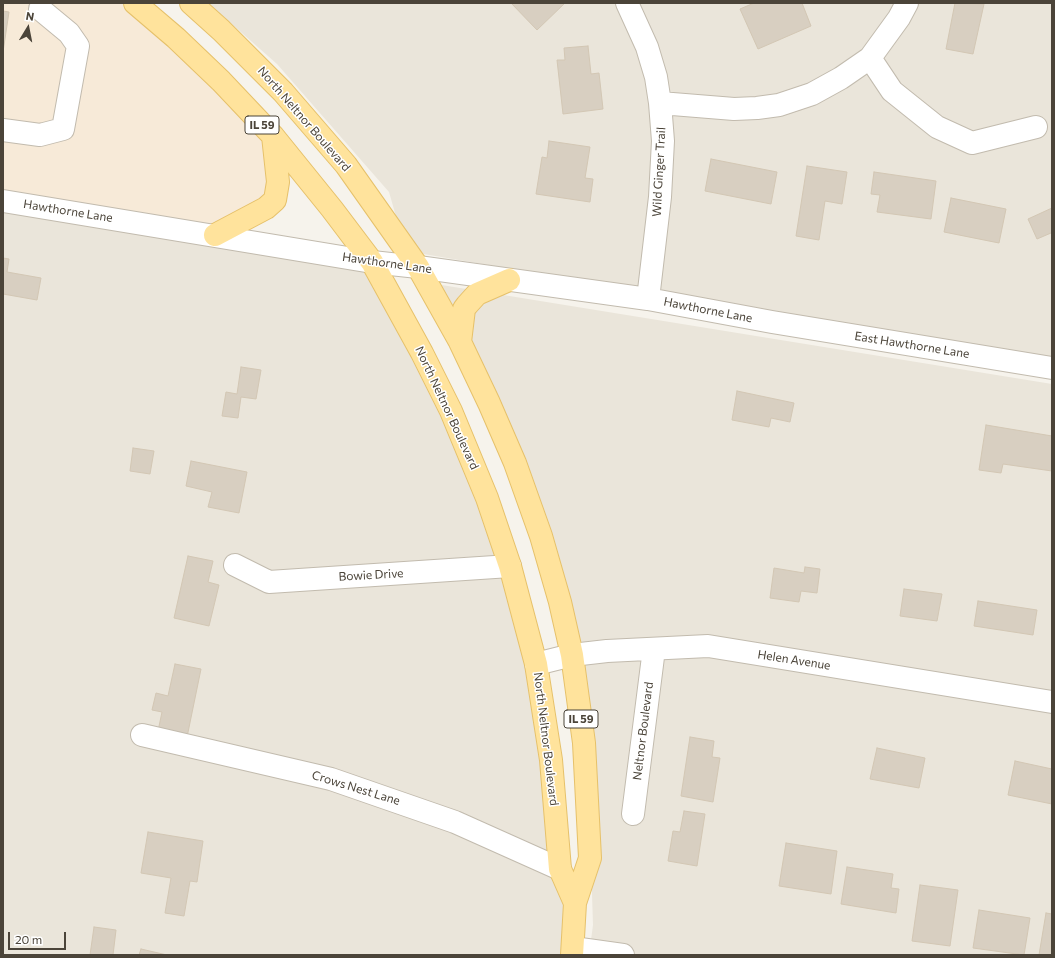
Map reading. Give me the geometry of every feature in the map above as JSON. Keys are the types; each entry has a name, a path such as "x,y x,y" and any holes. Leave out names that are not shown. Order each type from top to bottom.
{"main road":[{"name":"North Neltnor Boulevard","path":"135,3 176,38 221,81 273,136 332,209 372,262 422,353 451,411 485,491 510,566 536,664 551,760 560,868 575,903"},
{"name":"North Neltnor Boulevard","path":"191,3 221,30 283,92 346,165 418,267 460,342 500,428 541,536 560,602 572,655 584,743 590,858 575,903 572,952"},
{"path":"215,235 266,208 275,200 278,182 273,136"},
{"path":"460,342 464,309 477,294 509,280"}],"street":[{"name":"Wild Ginger Trail","path":"627,3 647,47 656,77 663,141 660,189 648,299"},
{"path":"660,103 734,109 757,108 779,104 818,90 841,78 870,58 899,18 907,3"},
{"path":"3,130 40,135 63,129 78,46 69,33 40,9"},
{"path":"870,58 892,91 937,127 972,143 1036,127"},
{"name":"Hawthorne Lane","path":"3,200 372,262 648,299 772,322"},
{"name":"East Hawthorne Lane","path":"772,322 1052,368"},
{"name":"Bowie Drive","path":"235,565 269,582 510,566"},
{"name":"Helen Avenue","path":"536,664 572,655 654,648 708,646 1052,702"},
{"name":"Neltnor Boulevard","path":"633,814 654,648"},
{"name":"Crows Nest Lane","path":"142,735 331,779 456,822 560,868"},
{"path":"572,952 623,955"}],"shaded area":[{"path":"3,3 123,3 262,126 275,200 215,235 3,201"},
{"path":"208,3 1052,3 1052,361 406,251 389,192 277,64"},
{"path":"3,210 379,271 452,400 545,665 567,947 565,955 3,955"},
{"path":"417,281 1052,384 1052,955 589,955 593,925 587,740 505,425"}],"building":[{"path":"511,3 565,3 537,30"},
{"path":"754,3 802,3 811,26 758,49 740,9"},
{"path":"955,3 984,4 973,54 946,49"},
{"path":"3,11 9,12 3,52"},
{"path":"588,46 591,74 599,73 603,109 563,114 557,60 565,60 564,48"},
{"path":"549,141 590,147 585,178 593,179 590,202 536,194 542,157 547,158"},
{"path":"711,159 777,172 771,204 705,191"},
{"path":"807,166 847,172 842,204 825,201 819,240 796,236"},
{"path":"874,172 936,181 931,219 877,212 880,195 871,194"},
{"path":"951,198 1006,209 999,243 944,232"},
{"path":"1052,208 1052,234 1051,233 1037,239 1028,219"},
{"path":"3,258 9,259 7,272 41,278 37,300 3,294"},
{"path":"241,367 261,370 256,399 241,397 238,418 222,416 226,392 237,394"},
{"path":"737,391 794,403 790,422 771,418 769,427 732,420"},
{"path":"986,425 1052,436 1052,471 1003,464 1001,473 979,470"},
{"path":"133,448 154,451 150,474 130,471"},
{"path":"191,461 247,472 239,513 208,507 212,492 186,486"},
{"path":"188,556 213,561 208,582 219,585 209,626 174,618"},
{"path":"805,567 820,569 817,593 801,591 799,602 770,598 774,568 804,573"},
{"path":"904,589 942,594 937,621 900,616"},
{"path":"978,601 1037,610 1033,635 974,626"},
{"path":"175,664 201,669 186,742 157,736 162,712 152,710 156,693 168,696"},
{"path":"690,737 714,741 712,757 720,758 713,802 681,796"},
{"path":"877,748 925,758 919,788 870,779"},
{"path":"1015,761 1052,769 1052,804 1008,795"},
{"path":"684,811 705,814 697,866 668,861 673,831 680,832"},
{"path":"148,832 203,841 197,882 190,881 184,916 165,913 171,878 141,873"},
{"path":"786,843 837,851 831,894 779,886"},
{"path":"847,867 893,874 891,888 899,889 896,913 841,904"},
{"path":"920,885 958,890 950,946 912,941"},
{"path":"979,910 1030,918 1024,955 973,948"},
{"path":"1046,913 1052,914 1052,955 1039,955"},
{"path":"94,927 116,930 113,955 90,955"},
{"path":"141,949 167,955 139,955"}]}
